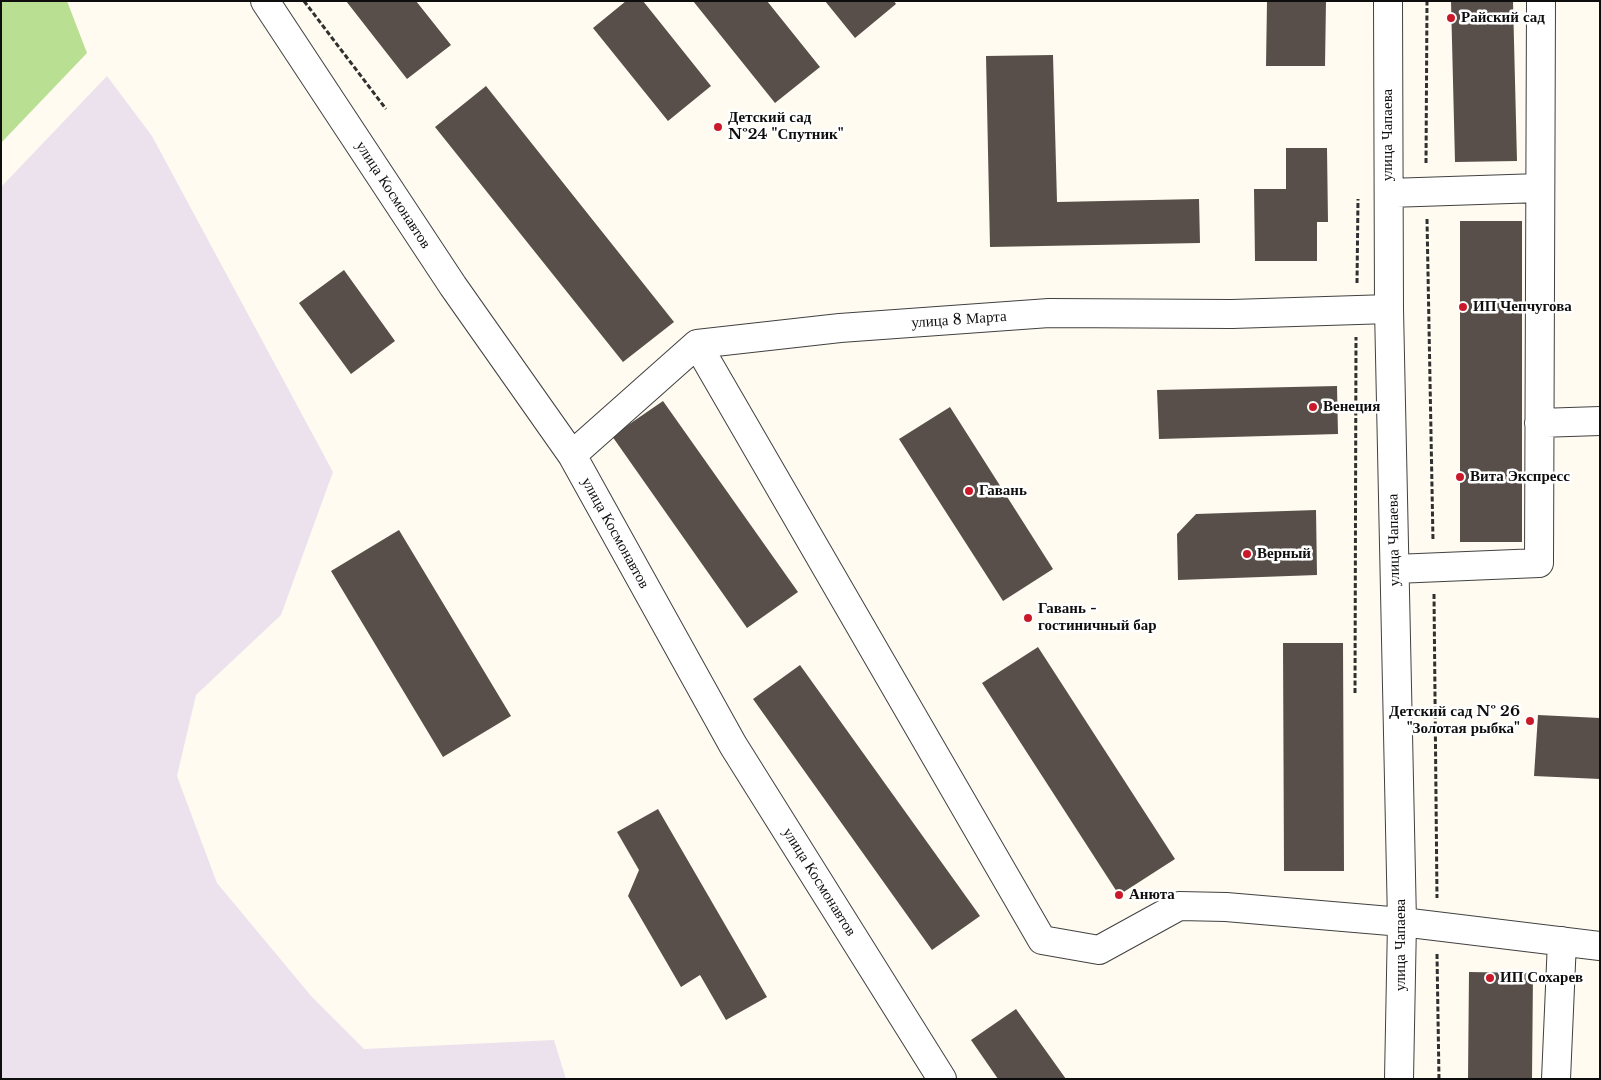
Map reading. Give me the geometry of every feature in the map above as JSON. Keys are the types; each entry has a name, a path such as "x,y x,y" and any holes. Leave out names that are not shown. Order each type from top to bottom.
{"street":[{"name":"улица Космонавтов","path":"265,1 453,286 572,456 733,745 942,1079"},
{"name":"улица Чапаева","path":"1388,1 1389,309 1402,922 1399,1079"},
{"path":"1395,569 1539,563 1541,1"},
{"path":"1389,193 1540,188"},
{"name":"улица 8 Марта","path":"697,344 840,328 1049,313 1232,314 1389,309"},
{"path":"572,456 697,344 1042,940 1099,950 1179,906 1226,907 1437,925 1600,946"},
{"path":"1539,423 1600,421"},
{"path":"1556,1079 1562,941"}],"path":[{"path":"304,1 386,109"},
{"path":"1427,1 1426,192 1433,567 1439,1079"},
{"path":"1354,693 1358,194"}],"shaded area":[{"path":"107,76 152,136 333,472 281,615 196,695 177,776 217,883 312,997 364,1049 554,1040 566,1079 1,1079 1,187"}],"green space":[{"path":"1,1 67,1 87,53 1,143"}],"building":[{"path":"346,1 416,1 451,45 407,79"},
{"path":"626,1 643,1 711,86 668,121 593,28"},
{"path":"693,1 767,1 820,67 775,103"},
{"path":"825,1 894,1 896,4 855,38"},
{"path":"1267,1 1326,1 1325,66 1266,66"},
{"path":"1451,1 1513,1 1517,161 1455,162"},
{"path":"1053,55 1057,202 1199,199 1200,243 990,247 986,56"},
{"path":"486,86 674,322 623,362 435,127"},
{"path":"1286,148 1327,148 1328,222 1317,222 1317,261 1255,261 1254,189 1286,189"},
{"path":"1460,221 1522,221 1522,542 1460,542"},
{"path":"344,270 395,341 351,374 299,303"},
{"path":"1337,386 1338,434 1159,439 1157,390"},
{"path":"663,401 798,592 747,628 612,436"},
{"name":"Гавань","path":"950,407 1053,569 1003,601 899,439"},
{"name":"Верный","path":"1316,510 1317,575 1178,580 1177,534 1196,514"},
{"path":"399,530 511,716 443,757 331,571"},
{"path":"1283,643 1343,643 1344,871 1284,871"},
{"path":"1038,647 1175,859 1119,895 982,683"},
{"path":"800,665 980,916 932,950 753,699"},
{"path":"1538,715 1600,718 1600,779 1534,776"},
{"path":"658,809 767,997 726,1020 700,975 681,987 628,896 639,870 617,832"},
{"path":"1469,972 1533,973 1532,1079 1468,1079"},
{"path":"1016,1009 1066,1079 998,1079 971,1040"}],"place":[{"name":"Райский сад","path":"1451,18"},
{"name":"Детский сад №24 \"Спутник\"","path":"718,127"},
{"name":"ИП Чепчугова","path":"1463,307"},
{"name":"Венеция","path":"1313,407"},
{"name":"Вита Экспресс","path":"1460,477"},
{"name":"Гавань","path":"969,491"},
{"name":"Верный","path":"1247,554"},
{"name":"Гавань - гостиничный бар","path":"1028,618"},
{"name":"Детский сад № 26 \"Золотая рыбка\"","path":"1530,721"},
{"name":"Анюта","path":"1119,895"},
{"name":"ИП Сохарев","path":"1490,978"}]}
